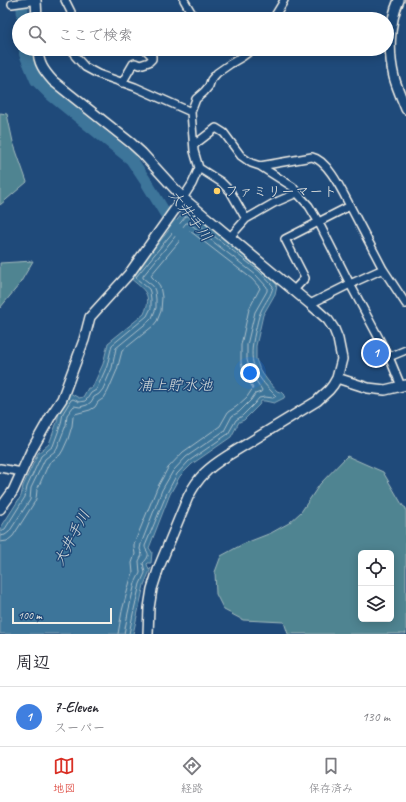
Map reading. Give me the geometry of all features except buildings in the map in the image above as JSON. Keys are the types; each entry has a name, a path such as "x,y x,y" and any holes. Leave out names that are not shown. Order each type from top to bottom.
{"street":[{"path":"12,4 36,0 37,12"},
{"path":"65,0 70,12"},
{"path":"184,0 191,12"},
{"path":"277,12 284,0"},
{"path":"394,16 399,0"},
{"path":"39,56 44,70 53,81 131,143 183,198 328,320 338,339 342,359 337,378 329,390 317,401 214,464 193,486 158,567 149,608 148,634"},
{"path":"75,56 85,67 98,74 135,87 191,112"},
{"path":"122,83 133,64 135,63 140,66 149,62 152,59 152,56"},
{"path":"0,509 13,491 30,451 62,399 84,340 90,317 129,274 192,184 199,168 194,151 191,112 196,99 209,86 211,80 217,73 243,56"},
{"path":"391,56 394,78 406,109"},
{"path":"194,144 216,128 224,133 241,156 293,187 318,221 403,385 385,390 368,388 337,378"},
{"path":"260,166 312,157 318,158 338,183 383,269 406,304"},
{"path":"199,168 221,182 230,191 246,218"},
{"path":"230,237 246,218 297,193"},
{"path":"294,290 305,278 285,239 350,206"},
{"path":"310,304 383,269"},
{"path":"389,357 406,350"},
{"path":"0,468 22,472"}],"green space":[{"path":"0,113 7,114 13,142 27,182 0,205"},
{"path":"33,261 19,285 0,308 0,263"},
{"path":"347,456 383,472 403,506 406,508 406,634 288,634 284,622 243,620 224,610 216,594 215,572 221,556 243,544 271,533 289,523 301,512 320,484"}],"water":[{"name":"浦上貯水池","path":"186,209 262,268 277,285 275,294 263,315 256,346 256,359 260,370 277,391 285,395 284,398 274,403 261,401 244,420 239,422 231,437 192,464 180,476 170,494 149,548 152,552 151,563 147,564 149,570 151,568 144,585 133,634 0,634 0,529 21,496 23,486 38,453 49,444 59,412 70,393 79,398 83,397 88,388 92,388 103,364 108,343 144,314 148,302 146,293 130,278"}],"waterway":[{"name":"大井手川","path":"22,0 23,12"},
{"name":"大井手川","path":"26,56 36,80 50,94 131,159 173,226 184,236"}],"place":[{"name":"ファミリーマート","path":"217,191"},
{"name":"7-Eleven","path":"376,353"}]}
